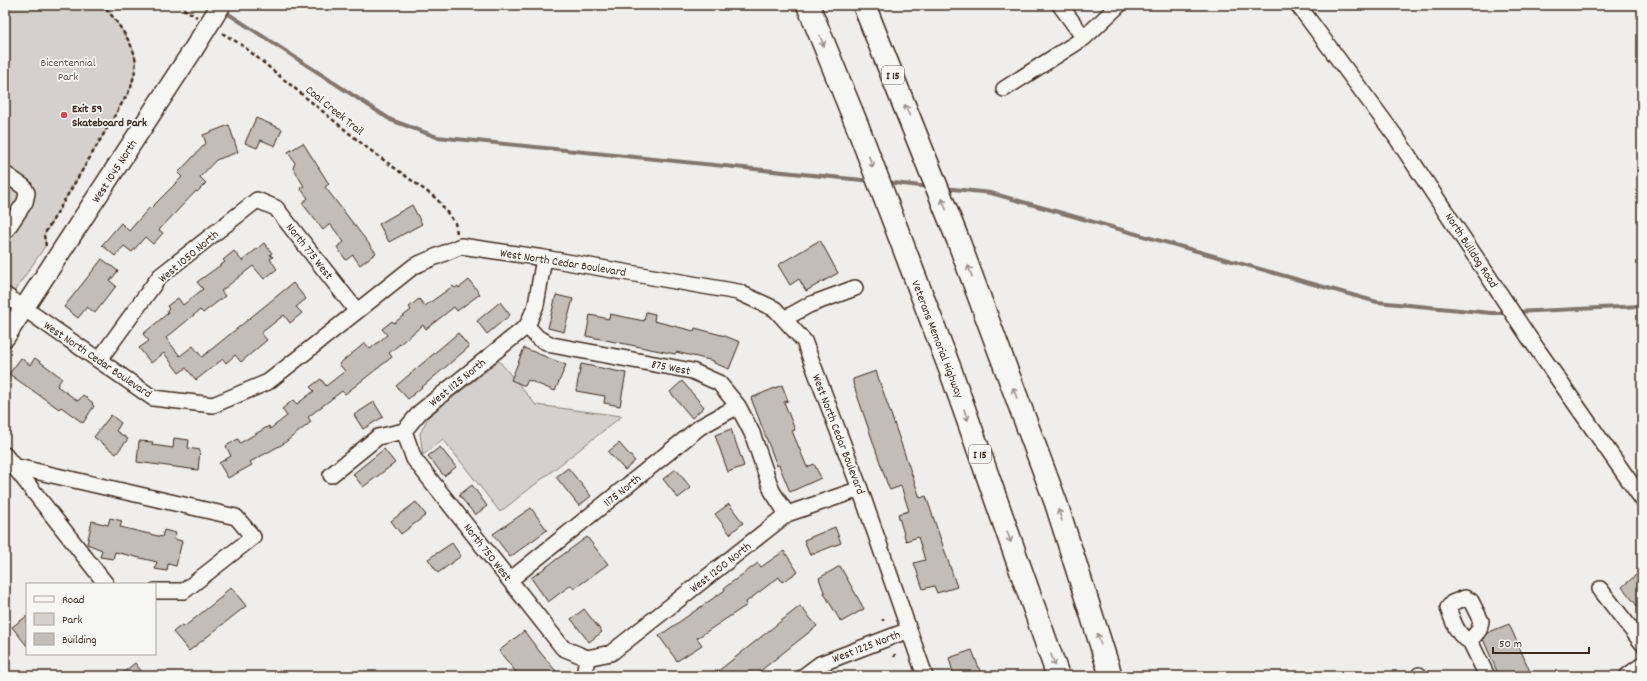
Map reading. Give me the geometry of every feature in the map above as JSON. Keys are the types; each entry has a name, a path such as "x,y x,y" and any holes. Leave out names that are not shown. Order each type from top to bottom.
{"highway":[{"name":"Veterans Memorial Highway","path":"808,5 857,125 950,368 1058,676"},
{"name":"I 15","path":"864,5 958,240 1056,503 1111,676"}],"main road":[{"name":"West 1045 North","path":"5,337 222,5"}],"street":[{"path":"1060,5 1084,38"},
{"path":"1004,89 1084,38 1119,5"},
{"name":"North Bulldog Road","path":"1298,5 1396,137 1528,336 1642,499"},
{"path":"5,174 24,187 27,193 25,202 5,232"},
{"name":"North 775 West","path":"257,200 276,208 356,310"},
{"name":"West 1050 North","path":"99,360 160,276 257,200"},
{"name":"West North Cedar Boulevard","path":"5,294 24,310 153,398 213,405 268,382 356,310 414,266 461,246 544,258 738,292 775,309 804,341 860,489 925,676"},
{"name":"West 1125 North","path":"404,431 420,412 527,326 536,305 544,258"},
{"path":"784,319 809,304 855,288"},
{"name":"875 West","path":"527,326 538,338 552,345 692,371 719,383 738,406 752,433 772,491 788,514"},
{"name":"1175 North","path":"510,580 700,427 738,406"},
{"path":"331,475 378,437 404,431"},
{"name":"North 750 West","path":"404,431 414,459 563,648 587,658"},
{"path":"9,461 105,583"},
{"path":"9,461 236,517 253,537 184,591 156,591"},
{"name":"West 1200 North","path":"587,658 611,653 788,514 860,489"},
{"path":"1600,589 1642,643"},
{"name":"West 1225 North","path":"804,676 820,664 909,630"},
{"path":"1470,641 1487,676"},
{"path":"584,676 587,658"},
{"path":"1626,676 1642,665"}],"path":[{"path":"51,268 44,235 131,88 135,70 135,56 126,36 113,16 103,5"},
{"path":"177,5 203,21"},
{"name":"Coal Creek Trail","path":"216,29 242,45 366,147 437,199 455,223 461,246"}],"green space":[{"name":"Bicentennial Park","path":"5,5 103,5 127,37 135,57 136,65 131,88 44,235 46,245 5,305"},
{"path":"499,361 536,405 622,416 500,512 443,439 423,455 420,434 428,417"}],"building":[{"path":"256,118 282,129 275,146 261,140 257,148 245,143"},
{"path":"229,125 238,152 216,160 200,177 206,183 197,192 196,191 159,230 163,233 153,244 145,237 132,252 124,246 115,256 102,245 121,223 129,231 150,207 151,208 182,177 178,173 206,143 203,135"},
{"path":"303,143 329,184 325,187 376,253 360,265 353,255 346,260 337,247 344,242 330,224 323,230 302,203 308,198 300,188 304,186 293,168 295,163 288,152"},
{"path":"412,205 422,224 389,242 379,224"},
{"path":"820,240 838,273 806,291 799,279 790,285 778,265"},
{"path":"264,243 272,253 270,255 273,257 270,259 277,269 264,279 253,266 221,291 225,296 203,313 200,310 166,338 180,356 193,346 202,357 293,283 306,299 296,307 302,313 290,323 284,315 261,333 267,340 241,362 235,355 226,363 223,359 196,380 186,368 179,373 164,353 151,363 139,348 149,341 143,334 168,313 167,311 169,309 167,306 178,298 183,305 203,289 197,282 225,262 223,260 234,251 242,261"},
{"path":"102,259 118,271 110,281 116,286 95,313 87,307 78,318 64,307"},
{"path":"469,280 480,294 457,311 454,307 426,329 423,325 389,353 392,357 345,394 342,391 308,417 311,422 283,444 250,462 252,465 228,478 219,463 231,456 226,446 238,439 240,443 269,426 270,429 287,416 282,409 293,400 297,404 314,391 310,387 321,379 326,386 345,371 339,364 365,343 370,349 387,335 382,329 392,321 394,323 411,310 409,307 419,299 425,306 453,286 455,288 458,286 459,288"},
{"path":"556,295 573,299 564,332 548,328"},
{"path":"500,302 510,315 487,334 477,321"},
{"path":"646,312 655,314 654,321 694,331 695,328 725,336 740,342 729,369 714,363 714,361 676,352 675,354 586,336 590,315 609,319 610,314 644,321"},
{"path":"458,333 469,347 408,399 396,386"},
{"path":"524,348 566,365 555,391 528,380 525,386 511,380"},
{"path":"21,358 30,365 35,358 62,378 57,386 78,401 83,395 93,403 92,404 94,406 83,423 61,407 59,409 9,374"},
{"path":"581,364 626,373 620,406 604,403 605,396 576,391"},
{"path":"876,371 920,498 926,496 957,587 937,593 934,586 923,589 914,563 925,560 918,537 906,541 898,514 909,511 901,486 890,490 888,486 853,383 853,379"},
{"path":"682,381 704,407 692,418 670,392"},
{"path":"782,385 788,401 784,402 795,430 792,431 807,467 814,464 821,478 790,492 779,465 777,466 751,398"},
{"path":"374,402 383,417 363,429 354,415"},
{"path":"111,415 121,423 116,431 128,439 116,454 94,437"},
{"path":"731,429 744,466 728,472 715,435"},
{"path":"174,438 189,440 188,448 200,450 198,470 137,462 139,441 153,442 152,445 173,448"},
{"path":"619,443 635,461 625,470 608,452"},
{"path":"440,447 456,467 444,476 428,456"},
{"path":"384,449 395,463 363,487 353,474"},
{"path":"568,468 591,496 579,506 556,477"},
{"path":"676,469 691,488 678,498 663,479"},
{"path":"472,485 487,506 475,515 459,495"},
{"path":"416,502 426,515 401,534 391,521"},
{"path":"729,504 743,523 730,534 715,514"},
{"path":"531,508 547,530 510,557 493,534"},
{"path":"110,518 122,521 120,527 162,537 164,530 176,533 174,539 182,541 176,566 168,564 167,571 155,569 157,562 115,552 113,559 100,557 102,550 87,544 92,521 108,525"},
{"path":"835,527 841,543 810,555 804,540"},
{"path":"587,537 608,564 574,589 571,585 548,602 531,578"},
{"path":"452,543 461,556 438,573 428,559"},
{"path":"784,551 798,572 782,582 779,577 746,602 747,605 697,638 702,645 677,661 659,636 725,590 724,588 758,563 761,567"},
{"path":"840,566 864,609 841,622 825,595 819,578"},
{"path":"1642,570 1642,612 1622,587"},
{"path":"231,587 246,606 189,651 173,632 182,625 184,627 224,595 223,594"},
{"path":"800,606 817,626 754,676 712,676"},
{"path":"584,609 602,632 589,642 571,619"},
{"path":"26,617 26,645 12,627"},
{"path":"1509,624 1532,676 1499,676 1483,639 1487,633"},
{"path":"524,631 560,676 519,676 499,651"},
{"path":"972,650 982,676 954,676 949,658"},
{"path":"135,663 145,676 119,676"}],"waterway":[{"path":"224,11 391,120 437,137 872,181"},
{"path":"886,182 929,187"},
{"path":"944,188 991,193 1377,302 1491,313 1507,313"},
{"path":"1516,312 1642,306"}],"place":[{"name":"Exit 59 Skateboard Park","path":"64,115"}]}
